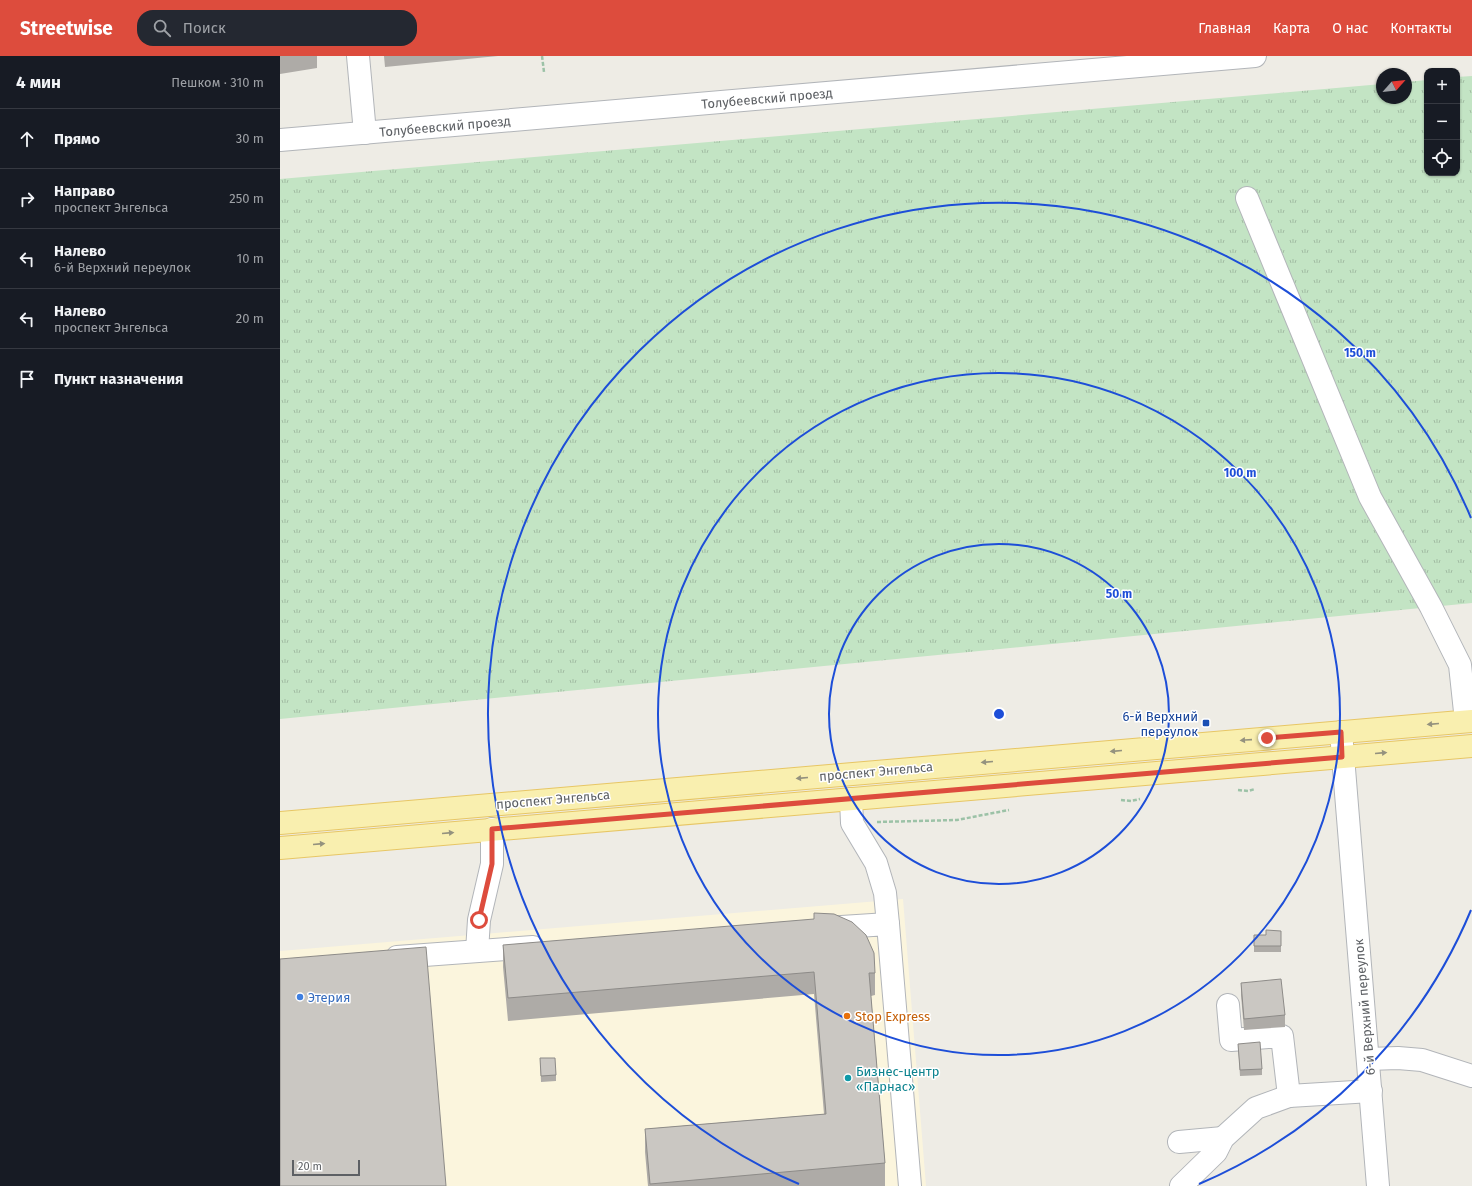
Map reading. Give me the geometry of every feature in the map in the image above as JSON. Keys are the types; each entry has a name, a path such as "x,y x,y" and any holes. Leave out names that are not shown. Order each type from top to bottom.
{"main road":[{"name":"проспект Энгельса","path":"280,823 1469,721"},
{"name":"проспект Энгельса","path":"280,848 1472,746"}],"street":[{"path":"358,56 365,133"},
{"name":"Толубеевский проезд","path":"280,140 1255,56"},
{"path":"1247,198 1370,497 1431,607 1460,665 1469,721"},
{"name":"6-й Верхний переулок","path":"1341,732 1378,1186"},
{"path":"851,799 852,823 876,863 885,893 910,1186"},
{"path":"477,950 479,920 492,864 492,829"},
{"path":"809,929 888,924"},
{"path":"374,959 477,950 556,946"},
{"path":"1228,1005 1231,1040 1282,1036 1289,1096"},
{"path":"1368,1059 1398,1058 1422,1060 1472,1076"},
{"path":"1181,1186 1216,1152 1223,1138 1256,1108 1289,1096 1371,1091"},
{"path":"1179,1142 1223,1138"}],"path":[{"path":"542,56 544,72"}],"shaded area":[{"path":"903,899 926,1186 280,1186 280,951"}],"green space":[{"path":"1472,76 1472,603 280,719 280,179 1376,85 1376,104 1412,104 1412,81 1424,80 1424,176 1460,176 1460,77"}],"building":[{"name":"Бизнес-центр «Парнас»","path":"814,913 834,914 852,922 866,935 874,953 875,973 869,973 885,1163 650,1184 645,1129 826,1114 814,972 508,998 503,945 814,919"},
{"path":"1266,930 1281,931 1281,946 1254,946 1254,935 1266,935"},
{"path":"426,947 446,1186 280,1186 280,959"},
{"path":"1281,979 1285,1015 1244,1019 1241,983"},
{"path":"1260,1042 1262,1069 1240,1070 1238,1044"},
{"path":"540,1058 555,1058 556,1075 541,1076"}],"place":[{"name":"6-й Верхний переулок","path":"1206,723"},
{"name":"Этерия","path":"300,997"},
{"name":"Stop Express","path":"847,1016"},
{"name":"Бизнес-центр «Парнас»","path":"848,1078"}],"route":[{"path":"479,920 492,864 492,829 1342,757 1341,732 1267,738"}]}
